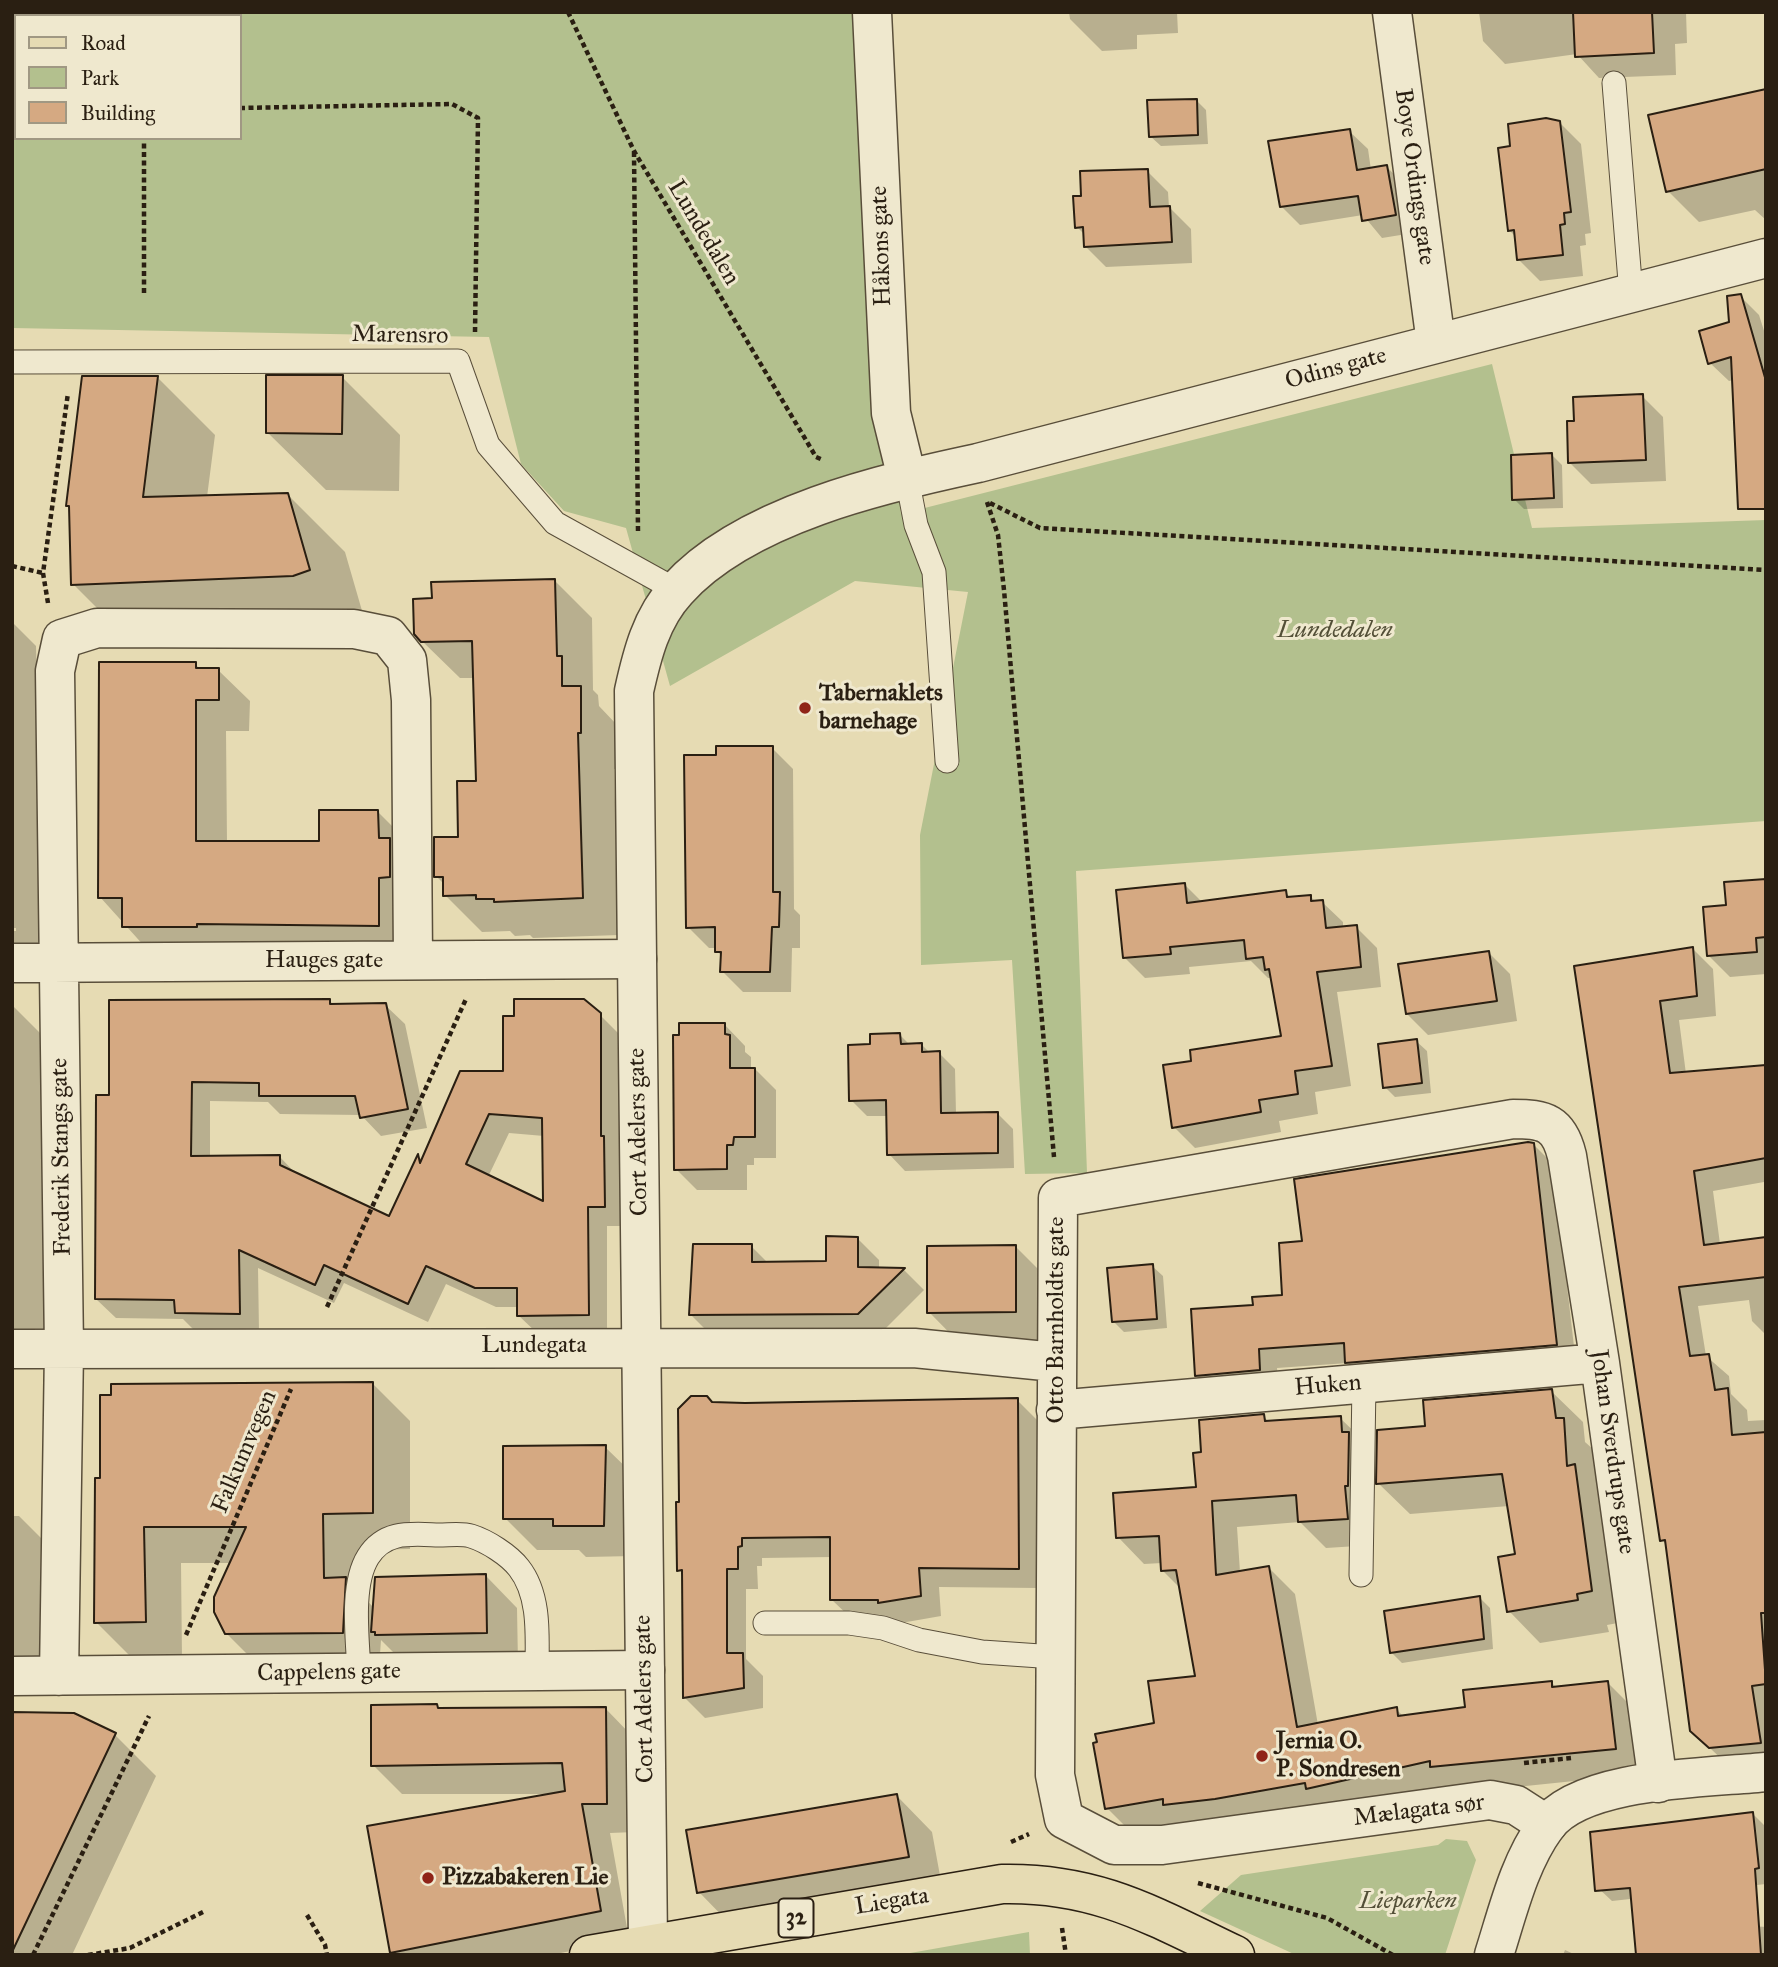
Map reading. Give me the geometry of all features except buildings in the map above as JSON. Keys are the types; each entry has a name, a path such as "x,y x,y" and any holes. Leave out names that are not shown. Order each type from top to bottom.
{"main road":[{"name":"Liegata","path":"589,1955 1002,1884 1029,1883 1074,1888 1106,1897 1184,1944"},
{"name":"32","path":"1184,1944 1235,1955"}],"street":[{"name":"Håkons gate","path":"873,12 891,413 906,478"},
{"name":"Boye Ordings gate","path":"1392,12 1436,342"},
{"name":"Odins gate","path":"906,478 978,463 1766,258"},
{"name":"Cort Adelers gate","path":"648,1943 634,691 644,643 676,590 711,560 746,537 834,500 906,478"},
{"path":"62,639 97,628 354,629 388,636 407,660 411,700 413,960"},
{"name":"Frederik Stangs gate","path":"59,1676 64,1349 61,963 55,671 62,639"},
{"name":"Hauges gate","path":"12,963 637,959"},
{"name":"Otto Barnholdts gate","path":"1050,1825 1055,1775 1055,1362 1058,1198 1513,1119 1536,1119 1552,1126"},
{"name":"Johan Sverdrups gate","path":"1552,1126 1562,1139 1567,1156 1600,1363 1658,1783"},
{"name":"Lundegata","path":"12,1349 641,1346 914,1348 1055,1362"},
{"name":"Huken","path":"1056,1410 1600,1363"},
{"name":"Cappelens gate","path":"12,1676 645,1670"},
{"path":"1494,1955 1523,1866 1547,1825 1570,1805 1593,1796 1658,1783 1766,1772"},
{"name":"Mælagata sør","path":"1050,1825 1114,1845 1162,1845 1490,1800 1516,1805 1547,1825"}],"lane":[{"path":"1614,83 1631,294"},
{"name":"Marensro","path":"12,362 458,361 488,445 555,523 676,590"},
{"path":"906,478 916,525 934,572 947,761"},
{"path":"1361,1575 1364,1383"},
{"path":"359,1673 356,1615 361,1578 368,1558 384,1540 400,1534 470,1535 496,1549 519,1567 530,1587 538,1628 537,1671"},
{"path":"765,1623 849,1623 883,1628 919,1640 982,1653 1055,1657"}],"path":[{"name":"Lundedalen","path":"568,12 634,151 817,457 825,461"},
{"path":"242,108 452,104 478,118 475,344 458,361"},
{"path":"144,140 144,293"},
{"path":"634,151 636,529 643,539"},
{"path":"62,639 50,613 43,573 60,471 71,362"},
{"path":"975,505 987,501 1040,528 1766,570"},
{"path":"987,501 998,535 1004,590 1058,1198"},
{"path":"12,566 43,573"},
{"name":"Falkumvegen","path":"33,1955 169,1675 309,1347 483,960"},
{"path":"1000,1847 1050,1825"},
{"path":"1194,1881 1327,1918 1393,1955"},
{"path":"88,1955 130,1948 203,1912"},
{"path":"307,1916 326,1945 327,1955"},
{"path":"1061,1921 1066,1955"}],"green space":[{"name":"Lundedalen","path":"12,12 857,12 901,514 1492,364 1532,528 1766,520 1766,821 1076,871 1087,1173 1025,1174 1012,960 921,965 920,835 968,592 855,581 670,686 626,528 564,511 521,464 489,337 12,328"},
{"name":"Lieparken","path":"1446,1839 1467,1841 1476,1860 1445,1955 1296,1955 1200,1911 1241,1875 1438,1845"},
{"path":"1029,1932 1030,1955 899,1955"}],"place":[{"name":"Tabernaklets barnehage","path":"805,708"},
{"name":"Jernia O. P. Sondresen","path":"1262,1756"},
{"name":"Pizzabakeren Lie","path":"428,1878"}]}
